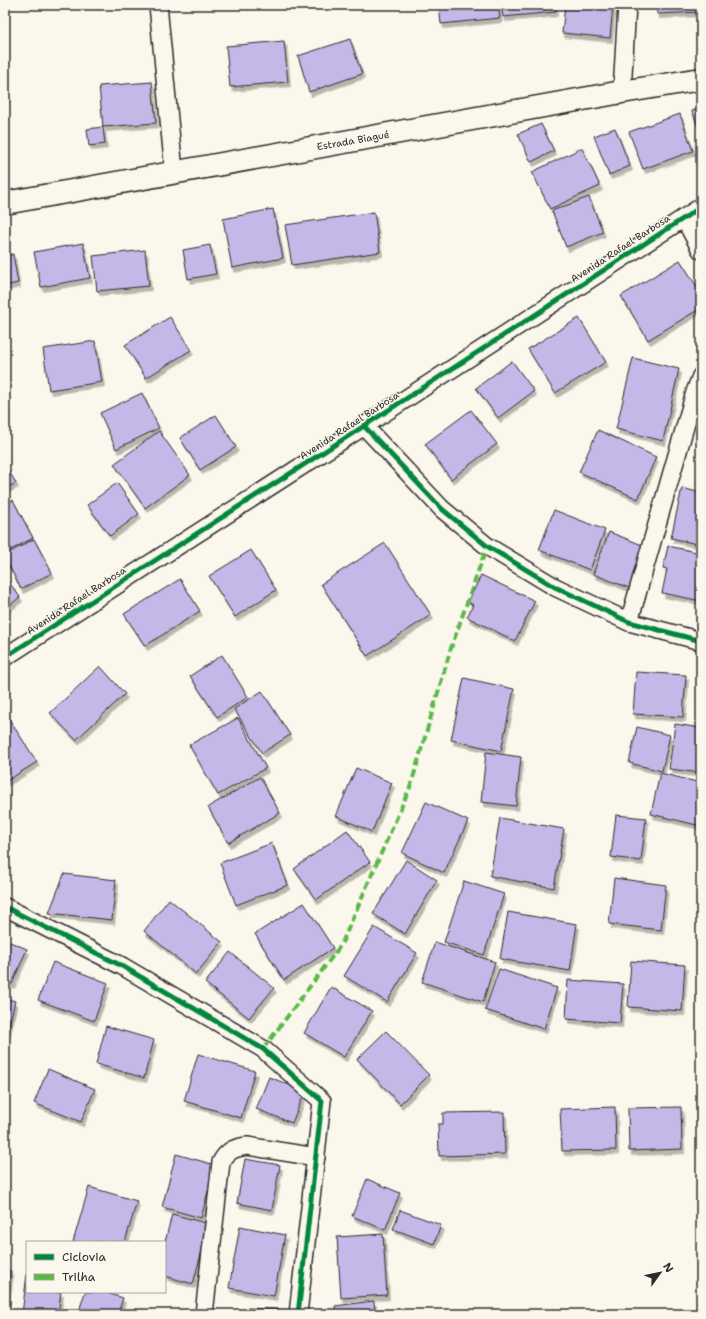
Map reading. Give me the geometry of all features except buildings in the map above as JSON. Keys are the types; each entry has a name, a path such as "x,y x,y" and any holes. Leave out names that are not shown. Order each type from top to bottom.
{"main road":[{"name":"Estrada Biagué","path":"5,203 701,79"}],"street":[{"path":"158,5 174,172"},
{"path":"622,92 627,5"},
{"name":"Avenida Rafael Barbosa","path":"5,657 701,207"},
{"path":"684,218 701,250"},
{"path":"629,622 701,376"},
{"path":"364,426 442,509 487,546 555,587 629,622 701,641"},
{"path":"5,907 122,966 263,1049 322,1102 298,1314"},
{"path":"204,1314 221,1162 226,1153 236,1148 247,1146 316,1157"}],"marked path":[{"path":"263,1049 341,945 411,785 451,648 487,546"}],"cycle path":[{"path":"5,657 701,207"},
{"path":"364,426 442,509 487,546 555,587 629,622 701,641"},
{"path":"5,907 122,966 263,1049 322,1101 298,1314"}]}
